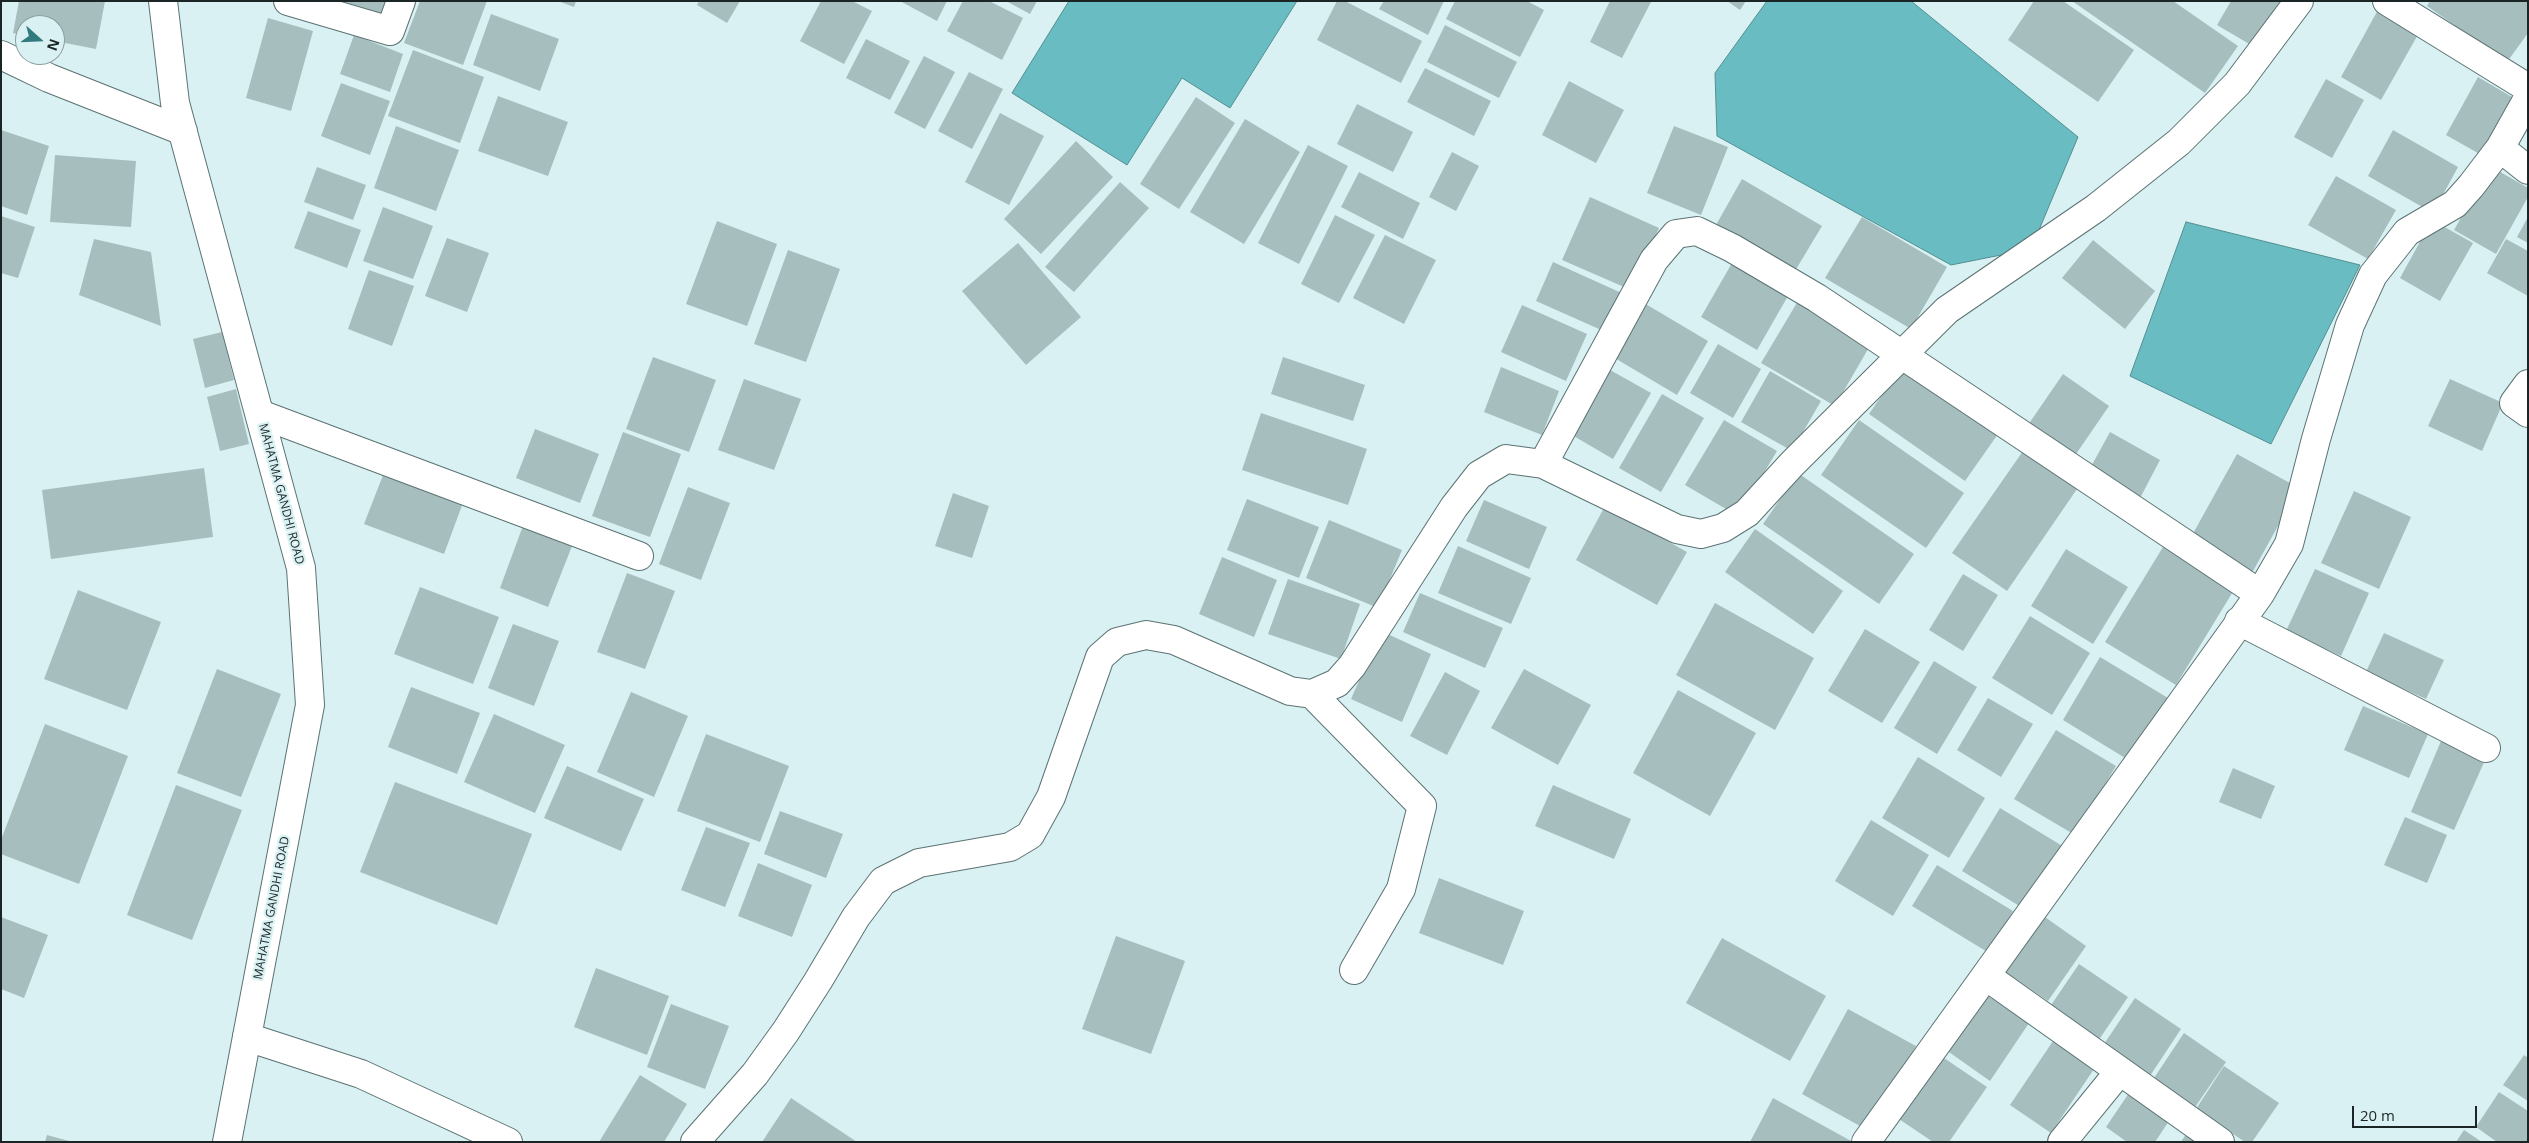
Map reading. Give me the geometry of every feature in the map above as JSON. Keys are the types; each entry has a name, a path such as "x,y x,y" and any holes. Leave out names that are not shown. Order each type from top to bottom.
{"street":[{"name":"MAHATMA GANDHI ROAD","path":"163,1 175,103 301,568 310,705 227,1142"},
{"path":"288,1 390,31 401,1"},
{"path":"696,1142 754,1074 786,1031 856,917 883,881 919,863 1010,847 1030,835 1051,797 1100,657 1117,642 1146,635 1174,640 1290,691 1312,694 1337,683 1352,666 1454,507 1479,475 1506,459 1542,464 1677,529 1701,534 1723,528 1747,513 1792,464 1947,310 2096,208 2179,142 2237,84 2299,1"},
{"path":"2387,1 2528,88"},
{"path":"1,55 49,78 183,131"},
{"path":"1866,1142 2260,594 2289,544 2316,438 2350,325 2373,275 2407,232 2455,204 2500,148 2528,98"},
{"path":"2500,148 2528,170"},
{"path":"1542,464 1654,260 1676,234 1697,231 1732,248 1818,298 2260,594"},
{"path":"2528,384 2514,402 2528,413"},
{"path":"260,414 639,556"},
{"path":"2239,621 2486,748"},
{"path":"1312,694 1422,806 1401,889 1354,970"},
{"path":"1986,976 2220,1142"},
{"path":"247,1037 361,1074 488,1131 508,1142"},
{"path":"2062,1142 2119,1072"}],"water":[{"path":"1069,1 1297,1 1230,108 1182,78 1127,165 1012,93"},
{"path":"1767,1 1911,1 2078,137 2031,249 1951,265 1717,136 1715,73"},
{"path":"2186,222 2360,265 2271,444 2130,376"}],"building":[{"path":"19,1 105,1 96,49 65,43 65,15 16,15"},
{"path":"342,1 386,1 381,16"},
{"path":"420,1 487,1 463,65 404,43"},
{"path":"558,1 576,1 574,7"},
{"path":"699,1 740,1 727,23 697,5"},
{"path":"821,1 852,1 872,11 844,64 800,41"},
{"path":"900,1 947,1 937,21"},
{"path":"963,1 989,1 1023,18 1002,60 947,31"},
{"path":"1006,1 1037,1 1030,14"},
{"path":"1337,1 1345,1 1422,41 1401,83 1317,40"},
{"path":"1384,1 1444,1 1428,35 1379,9"},
{"path":"1455,1 1527,1 1544,10 1520,57 1446,19"},
{"path":"1610,1 1651,2 1622,58 1590,42"},
{"path":"1727,1 1746,1 1740,10"},
{"path":"2034,1 2063,1 2134,50 2098,102 2008,40"},
{"path":"2072,1 2173,1 2238,46 2205,93"},
{"path":"2231,1 2284,1 2256,48 2217,25"},
{"path":"2430,1 2528,1 2528,33 2507,62 2427,6"},
{"path":"2379,8 2420,31 2381,100 2341,77"},
{"path":"491,14 559,39 540,91 473,65"},
{"path":"268,18 313,31 291,111 246,98"},
{"path":"1445,25 1517,62 1499,98 1427,62"},
{"path":"354,35 403,54 390,92 340,74"},
{"path":"866,39 910,61 890,100 846,78"},
{"path":"413,50 484,77 460,143 388,116"},
{"path":"924,56 955,72 925,129 894,113"},
{"path":"1425,68 1491,101 1474,136 1407,102"},
{"path":"969,72 1003,89 972,149 938,131"},
{"path":"2478,77 2517,100 2485,157 2446,135"},
{"path":"2326,79 2364,100 2332,158 2294,137"},
{"path":"1569,81 1624,110 1596,163 1542,135"},
{"path":"341,83 390,101 370,155 321,136"},
{"path":"498,96 568,122 548,176 478,151"},
{"path":"1196,97 1235,123 1179,209 1140,184"},
{"path":"1357,104 1413,132 1393,172 1337,144"},
{"path":"1000,113 1044,136 1009,205 965,182"},
{"path":"1245,119 1300,152 1244,244 1190,212"},
{"path":"396,126 459,150 436,211 374,188"},
{"path":"1674,126 1728,147 1701,215 1647,193"},
{"path":"1,130 49,146 27,215 1,206"},
{"path":"2393,130 2458,167 2433,213 2368,176"},
{"path":"1076,141 1113,177 1041,254 1004,219"},
{"path":"1308,145 1348,166 1299,264 1258,243"},
{"path":"1452,152 1479,166 1456,211 1429,197"},
{"path":"55,155 136,161 131,227 50,222"},
{"path":"2490,166 2528,188 2528,197 2496,254 2454,230"},
{"path":"317,167 366,185 353,220 304,202"},
{"path":"1359,172 1420,203 1403,239 1341,207"},
{"path":"2336,176 2396,210 2368,259 2308,225"},
{"path":"1742,179 1822,226 1795,271 1716,225"},
{"path":"1120,182 1149,208 1074,292 1045,267"},
{"path":"1590,197 1659,228 1631,290 1562,260"},
{"path":"383,207 433,226 413,279 363,261"},
{"path":"308,211 361,230 347,268 294,248"},
{"path":"1335,215 1375,235 1339,303 1301,284"},
{"path":"1,216 35,227 18,278 1,273"},
{"path":"1862,217 1947,267 1911,329 1825,278"},
{"path":"2528,217 2528,243 2517,237"},
{"path":"2432,220 2473,243 2440,301 2400,278"},
{"path":"717,221 777,244 747,326 686,304"},
{"path":"1385,235 1436,260 1404,324 1353,298"},
{"path":"447,238 489,253 467,312 425,296"},
{"path":"94,239 151,252 161,326 79,295"},
{"path":"2506,239 2528,251 2528,296 2487,273"},
{"path":"2093,240 2155,291 2125,329 2062,278"},
{"path":"1018,243 1081,317 1026,365 962,291"},
{"path":"788,250 840,269 806,362 754,344"},
{"path":"1736,256 1792,289 1757,350 1701,317"},
{"path":"1553,262 1626,295 1608,333 1536,301"},
{"path":"369,270 414,286 392,346 348,329"},
{"path":"1798,301 1871,344 1835,406 1761,363"},
{"path":"1644,303 1708,341 1677,395 1613,357"},
{"path":"1522,305 1587,334 1566,381 1501,352"},
{"path":"222,332 234,380 205,388 193,339"},
{"path":"1718,344 1761,369 1733,418 1690,393"},
{"path":"653,357 716,380 689,452 626,429"},
{"path":"1283,357 1365,385 1353,421 1271,394"},
{"path":"1603,366 1651,393 1613,459 1565,431"},
{"path":"1902,366 1998,434 1965,481 1869,414"},
{"path":"1501,367 1559,391 1542,435 1484,412"},
{"path":"1770,371 1821,401 1792,451 1741,422"},
{"path":"2063,374 2109,406 2074,457 2028,425"},
{"path":"744,379 801,399 774,470 718,450"},
{"path":"2450,379 2503,403 2482,451 2428,426"},
{"path":"236,389 249,444 220,451 207,397"},
{"path":"1662,394 1704,418 1661,492 1619,468"},
{"path":"1261,413 1367,449 1348,505 1242,470"},
{"path":"1724,420 1777,451 1738,516 1685,485"},
{"path":"1859,420 1964,493 1926,548 1821,475"},
{"path":"535,429 599,454 580,503 516,478"},
{"path":"623,432 681,454 650,537 592,516"},
{"path":"2110,432 2160,460 2139,500 2088,472"},
{"path":"2023,451 2077,489 2007,591 1952,553"},
{"path":"2237,454 2299,488 2252,573 2190,539"},
{"path":"204,468 213,537 51,559 42,490"},
{"path":"385,470 464,500 444,554 364,524"},
{"path":"1798,473 1914,554 1879,604 1763,524"},
{"path":"688,487 730,503 701,580 659,564"},
{"path":"2354,491 2411,517 2379,589 2321,563"},
{"path":"953,493 989,506 972,558 935,546"},
{"path":"1247,499 1319,527 1299,578 1227,550"},
{"path":"1484,500 1547,527 1529,569 1466,541"},
{"path":"1605,506 1687,552 1657,605 1576,560"},
{"path":"1329,520 1402,550 1378,608 1306,578"},
{"path":"524,523 574,541 548,607 500,588"},
{"path":"1755,529 1843,591 1813,634 1725,572"},
{"path":"1458,546 1531,578 1511,624 1438,593"},
{"path":"2163,547 2234,590 2176,685 2105,642"},
{"path":"2066,549 2128,587 2093,644 2031,606"},
{"path":"1222,557 1277,580 1254,637 1199,614"},
{"path":"2315,569 2369,593 2341,656 2286,631"},
{"path":"627,573 675,591 645,669 597,652"},
{"path":"1963,574 1998,595 1963,651 1929,630"},
{"path":"1288,579 1360,604 1341,659 1268,634"},
{"path":"420,587 499,617 473,684 394,654"},
{"path":"78,590 161,622 127,710 44,679"},
{"path":"1420,593 1503,628 1485,668 1403,632"},
{"path":"1715,603 1814,658 1775,730 1676,675"},
{"path":"2030,616 2090,653 2052,715 1992,678"},
{"path":"513,624 559,641 534,706 488,688"},
{"path":"1865,629 1920,662 1882,723 1828,691"},
{"path":"1381,631 1431,654 1402,722 1351,699"},
{"path":"2384,633 2444,660 2426,699 2366,672"},
{"path":"2100,657 2168,698 2130,761 2063,720"},
{"path":"1934,661 1977,687 1937,754 1894,728"},
{"path":"217,669 281,694 241,797 177,773"},
{"path":"1524,669 1591,705 1558,765 1491,728"},
{"path":"1445,672 1480,691 1447,755 1410,736"},
{"path":"411,687 480,713 457,774 388,747"},
{"path":"1678,690 1756,733 1710,816 1633,773"},
{"path":"631,692 688,716 654,797 597,772"},
{"path":"1988,698 2033,724 2001,777 1957,750"},
{"path":"2363,706 2428,734 2409,778 2344,750"},
{"path":"494,714 565,745 535,813 464,782"},
{"path":"45,724 128,756 79,884 1,854 1,840"},
{"path":"2056,730 2116,766 2075,835 2014,799"},
{"path":"706,734 789,766 760,842 677,811"},
{"path":"2441,741 2485,760 2454,830 2411,812"},
{"path":"1918,757 1985,798 1949,858 1882,818"},
{"path":"567,766 644,799 621,851 544,818"},
{"path":"2233,768 2275,786 2261,819 2219,802"},
{"path":"395,782 532,834 497,925 360,872"},
{"path":"176,785 242,810 192,940 127,915"},
{"path":"1553,785 1631,819 1614,859 1535,826"},
{"path":"2000,808 2064,847 2026,910 1962,871"},
{"path":"780,811 843,834 826,878 764,854"},
{"path":"2405,817 2447,835 2427,883 2384,865"},
{"path":"1871,820 1929,855 1893,916 1835,881"},
{"path":"706,827 750,843 725,907 681,890"},
{"path":"758,863 812,885 792,937 738,916"},
{"path":"1937,865 2013,911 1989,953 1912,906"},
{"path":"1439,878 1524,911 1503,965 1419,933"},
{"path":"2042,915 2086,946 2048,1001 2004,971"},
{"path":"1,917 48,935 24,998 1,989"},
{"path":"1116,936 1185,961 1151,1054 1082,1029"},
{"path":"1722,938 1826,996 1790,1061 1686,1003"},
{"path":"2079,964 2128,997 2096,1044 2047,1011"},
{"path":"596,968 669,996 647,1055 574,1027"},
{"path":"1985,994 2029,1023 1990,1081 1946,1050"},
{"path":"2135,998 2181,1029 2146,1082 2100,1050"},
{"path":"671,1004 729,1026 705,1089 647,1067"},
{"path":"1848,1009 1916,1046 1869,1131 1802,1094"},
{"path":"2184,1033 2226,1062 2189,1116 2148,1087"},
{"path":"2055,1038 2096,1066 2051,1133 2010,1105"},
{"path":"1938,1054 1987,1087 1949,1142 1933,1142 1896,1117"},
{"path":"2524,1055 2528,1058 2528,1101 2503,1085"},
{"path":"2224,1066 2279,1103 2252,1142 2245,1142 2196,1109"},
{"path":"640,1075 687,1104 664,1142 599,1142"},
{"path":"2131,1090 2171,1118 2155,1142 2127,1142 2106,1127"},
{"path":"2499,1092 2528,1111 2528,1142 2497,1142 2476,1127"},
{"path":"791,1098 857,1142 762,1142"},
{"path":"1773,1098 1853,1142 1750,1142"},
{"path":"2190,1128 2209,1142 2181,1142"},
{"path":"2464,1130 2482,1142 2456,1142"},
{"path":"47,1135 69,1141 69,1142 45,1142"}]}
